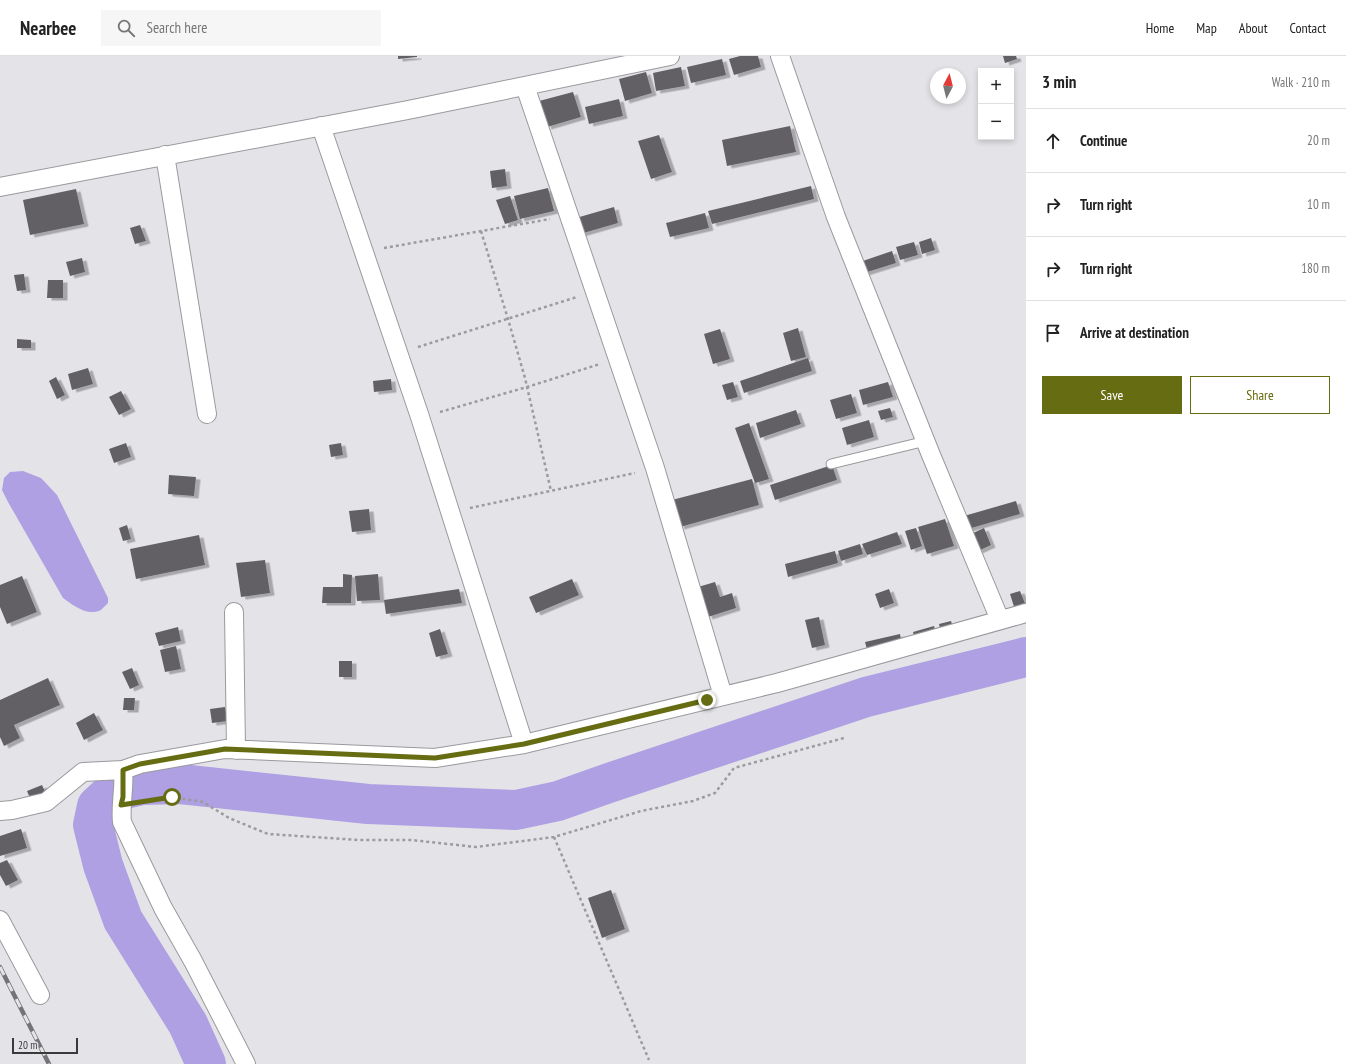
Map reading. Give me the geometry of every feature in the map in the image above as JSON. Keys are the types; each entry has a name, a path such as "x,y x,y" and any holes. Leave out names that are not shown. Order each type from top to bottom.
{"street":[{"path":"0,186 408,110 670,56"},
{"path":"780,56 836,217 1000,620"},
{"path":"526,86 655,468 723,696"},
{"path":"321,126 420,418 524,744"},
{"path":"165,155 207,414"},
{"path":"234,612 236,750"},
{"path":"0,811 12,810 46,802 83,772 124,772 140,764 225,749 435,758 524,744 777,683 1026,613"},
{"path":"124,772 122,822 156,893 246,1064"},
{"path":"0,920 40,995"}],"lane":[{"path":"831,464 926,441"}],"path":[{"path":"364,251 569,215"},
{"path":"481,230 527,387 551,491"},
{"path":"398,353 595,292"},
{"path":"420,418 527,387 618,358"},
{"path":"450,513 655,468"},
{"path":"122,801 172,797 202,802 229,818 268,834 359,840 411,840 476,847 554,837 641,811 693,801 715,793 734,768 844,738"},
{"path":"554,837 649,1060"}],"shaded area":[{"path":"23,471 41,478 57,495 108,598 108,603 101,610 96,612 85,611 63,598 8,502 2,490 4,478 10,472"}],"building":[{"path":"398,56 417,56 417,57 398,59"},
{"path":"740,56 758,56 761,67 734,75 729,59"},
{"path":"1003,56 1016,56 1017,59 1005,63"},
{"path":"722,59 726,75 691,83 687,67"},
{"path":"681,67 685,86 656,91 653,73"},
{"path":"646,72 652,93 625,101 619,79"},
{"path":"573,92 581,117 547,127 539,101"},
{"path":"619,99 623,116 589,124 585,107"},
{"path":"790,126 796,152 727,166 722,140"},
{"path":"659,135 672,172 651,179 638,141"},
{"path":"505,169 507,186 492,188 490,171"},
{"path":"811,186 814,199 712,224 708,211"},
{"path":"548,188 554,211 520,219 514,196"},
{"path":"76,189 84,224 30,235 23,200"},
{"path":"510,196 518,220 505,224 496,200"},
{"path":"614,207 618,223 580,234 576,218"},
{"path":"705,213 709,228 670,237 666,223"},
{"path":"140,225 146,241 135,244 130,228"},
{"path":"931,238 935,250 922,254 919,242"},
{"path":"914,242 918,255 900,260 896,247"},
{"path":"892,251 896,263 861,274 857,263"},
{"path":"82,258 85,272 70,276 66,262"},
{"path":"24,274 26,290 17,291 14,275"},
{"path":"48,280 63,280 63,298 47,298"},
{"path":"798,328 806,357 791,361 783,333"},
{"path":"720,329 730,359 713,364 704,334"},
{"path":"17,339 31,340 31,348 17,348"},
{"path":"808,358 812,371 744,393 740,381"},
{"path":"88,368 93,384 72,390 68,374"},
{"path":"56,377 65,395 57,399 49,381"},
{"path":"391,379 392,390 374,392 373,381"},
{"path":"733,382 738,397 727,400 722,385"},
{"path":"888,382 893,397 863,405 859,390"},
{"path":"121,391 131,409 119,415 109,397"},
{"path":"851,394 857,413 836,419 830,400"},
{"path":"890,408 893,417 881,420 878,411"},
{"path":"796,410 801,424 760,438 756,423"},
{"path":"869,420 874,437 847,445 842,428"},
{"path":"749,423 769,479 755,483 735,428"},
{"path":"126,443 131,457 114,463 109,449"},
{"path":"341,443 343,455 331,457 329,445"},
{"path":"832,465 837,480 775,500 770,485"},
{"path":"169,475 196,477 194,496 168,494"},
{"path":"752,479 759,505 680,527 672,500"},
{"path":"1016,501 1020,514 968,529 964,516"},
{"path":"369,509 371,530 352,532 349,511"},
{"path":"945,519 954,546 927,554 918,527"},
{"path":"127,525 131,539 123,541 119,528"},
{"path":"916,528 922,546 911,550 905,531"},
{"path":"984,528 991,545 978,551 971,534"},
{"path":"897,532 902,544 867,555 862,544"},
{"path":"199,535 205,565 136,579 130,549"},
{"path":"860,544 863,554 841,561 838,551"},
{"path":"835,551 838,563 788,577 785,564"},
{"path":"265,560 270,593 241,597 236,563"},
{"path":"343,574 352,575 351,603 322,603 323,587 343,587"},
{"path":"378,574 380,600 357,601 355,576"},
{"path":"22,576 37,612 7,624 0,607 0,585"},
{"path":"572,579 579,595 536,613 529,597"},
{"path":"715,582 720,597 732,593 736,608 708,617 698,587"},
{"path":"459,589 462,603 386,614 384,600"},
{"path":"889,589 894,603 880,608 875,594"},
{"path":"1020,591 1026,606 1016,613 1010,594"},
{"path":"819,617 825,645 812,648 805,620"},
{"path":"951,621 954,630 941,633 939,624"},
{"path":"934,626 937,636 916,642 913,632"},
{"path":"178,627 181,641 159,646 155,633"},
{"path":"440,629 448,654 436,657 429,633"},
{"path":"900,634 902,645 868,653 865,642"},
{"path":"176,646 181,669 165,672 160,650"},
{"path":"339,661 352,661 352,677 339,677"},
{"path":"132,668 139,685 130,689 122,672"},
{"path":"48,678 60,705 14,725 20,738 4,746 0,737 0,700"},
{"path":"124,698 135,698 134,710 123,710"},
{"path":"225,707 227,721 212,723 210,709"},
{"path":"94,713 103,730 84,740 76,723"},
{"path":"42,785 47,796 32,803 27,791"},
{"path":"21,829 27,848 0,856 0,836"},
{"path":"7,860 18,880 6,886 0,875 0,863"},
{"path":"611,890 625,929 602,938 588,898"}],"waterway":[{"path":"206,1064 188,1024 123,920 103,865 93,825 97,806 112,792 142,785 180,784 368,804 516,810 558,801 866,697 1026,657"}],"railway":[{"path":"0,967 49,1064"}],"route":[{"path":"172,797 121,805 123,797 123,770 140,764 225,749 435,758 524,744 707,700"}]}
